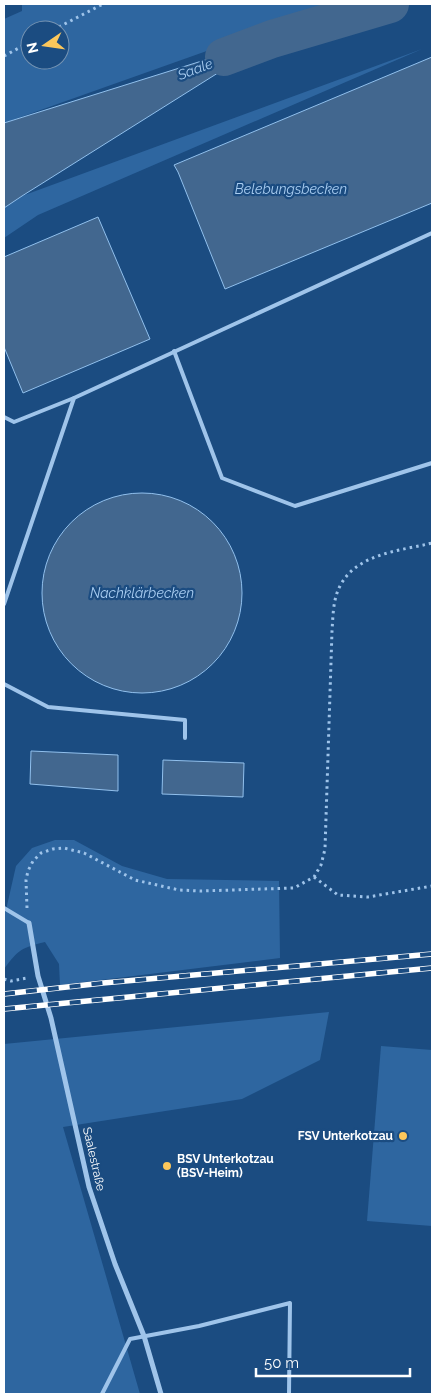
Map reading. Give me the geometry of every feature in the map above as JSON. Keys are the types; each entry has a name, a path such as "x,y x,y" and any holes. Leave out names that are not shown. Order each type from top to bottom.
{"street":[{"name":"Saalestraße","path":"29,923 38,976 51,1018 89,1187 114,1264 144,1336 161,1394"}],"lane":[{"path":"4,417 14,422 74,398 432,233"},
{"path":"174,351 222,478 295,506 432,463"},
{"path":"4,604 74,398"},
{"path":"4,684 48,707 185,720 185,738"},
{"path":"4,908 29,923"},
{"path":"102,1394 130,1339 199,1326 290,1303 289,1394"}],"path":[{"path":"70,21 103,4"},
{"path":"4,56 20,47"},
{"path":"29,923 26,900 28,871 33,861 41,853 53,849 64,848 84,853 135,880 179,890 294,888 314,877 321,865 325,849 332,631 334,606 340,587 355,567 365,561 432,544"},
{"path":"314,877 338,895 368,897 432,886"},
{"path":"4,980 11,981 38,976"}],"shaded area":[{"path":"22,4 350,4 269,29 4,123 4,19 22,11"},
{"path":"422,49 38,215 4,238 4,208 22,196"},
{"path":"55,840 74,840 122,866 167,879 279,881 280,958 60,985 59,964 45,942 21,950 4,969 4,914 16,866 32,848"},
{"path":"329,1012 320,1060 242,1099 63,1127 140,1394 4,1394 4,1044"},
{"name":"FSV Unterkotzau","path":"381,1046 432,1050 432,1226 367,1221"}],"water":[{"path":"272,39 22,196 4,208 4,123"},
{"name":"Belebungsbecken","path":"432,57 432,203 225,289 174,165"},
{"path":"98,217 150,339 23,393 4,347 4,257"},
{"name":"Nachklärbecken","path":"132,493 152,493 171,497 189,505 213,522 225,537 238,564 242,593 238,622 225,649 213,664 198,676 171,689 152,693 132,693 113,689 95,681 71,664 59,649 46,622 42,603 42,583 46,564 54,546 71,522 86,510 113,497"},
{"path":"31,751 118,755 118,791 30,784"},
{"path":"163,760 244,763 243,797 162,794"}],"waterway":[{"name":"Saale","path":"224,57 272,39 390,4"}],"railway":[{"path":"4,994 103,983 432,954"},
{"path":"4,1009 432,968"}],"place":[{"name":"FSV Unterkotzau","path":"403,1136"},
{"name":"BSV Unterkotzau (BSV-Heim)","path":"167,1166"}]}
